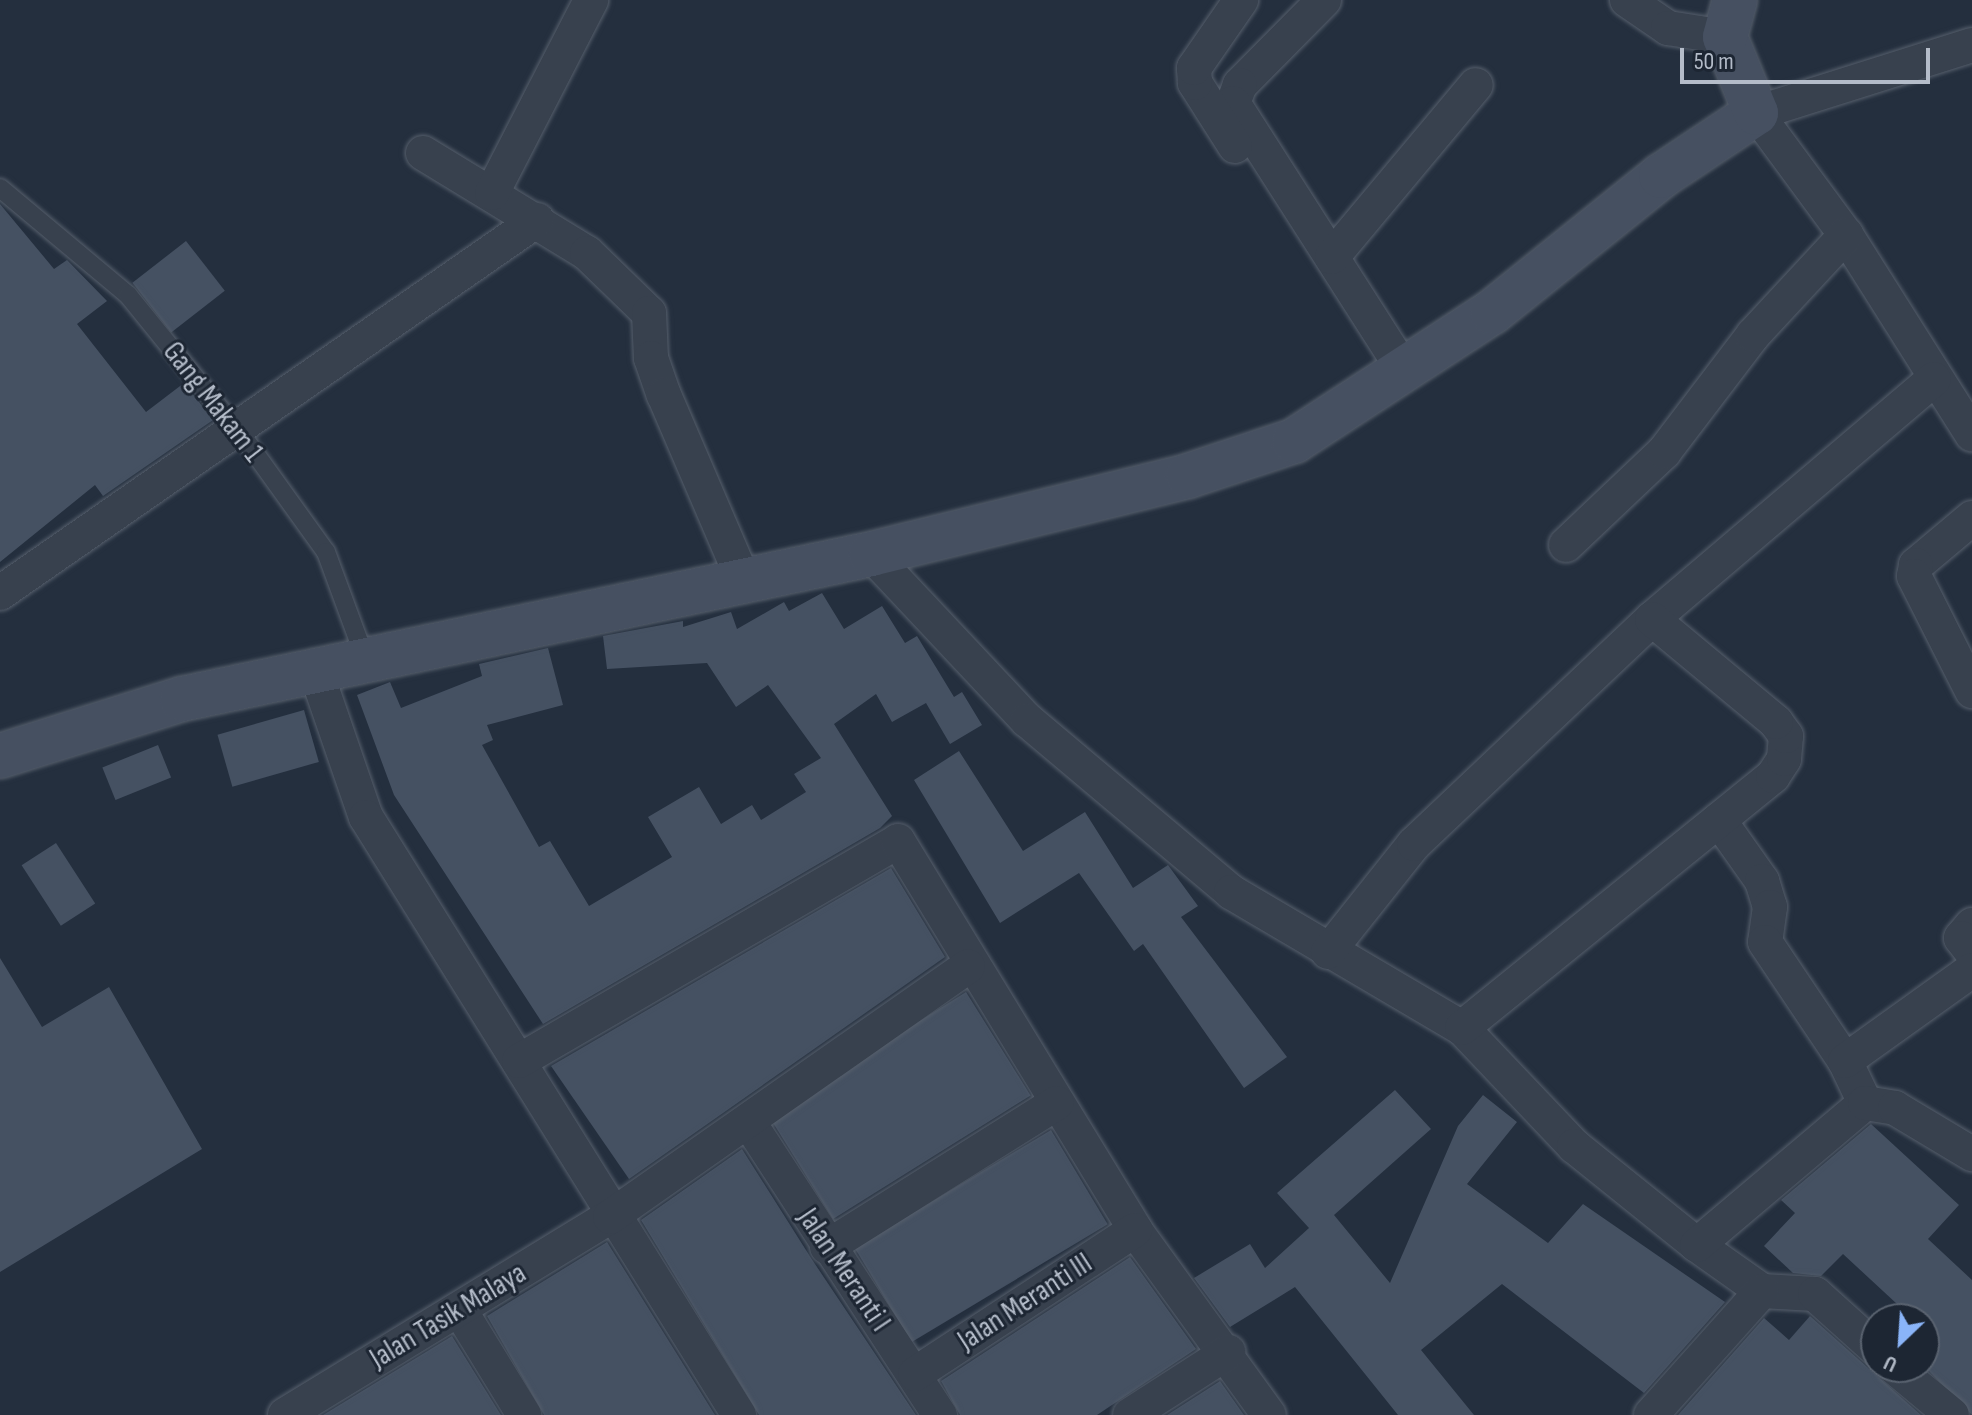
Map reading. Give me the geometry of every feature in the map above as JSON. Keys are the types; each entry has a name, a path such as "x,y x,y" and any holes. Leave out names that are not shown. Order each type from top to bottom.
{"street":[{"path":"492,193 591,0"},
{"path":"1241,0 1194,68 1195,83 1397,378"},
{"path":"1324,0 1240,85 1233,103 1332,257 1397,378"},
{"path":"1627,0 1668,28 1730,19 1756,113 1846,235 1934,379 1966,412"},
{"path":"0,756 182,699 871,554 1241,461 1294,441 1397,378 1661,176 1756,113 1972,45"},
{"path":"1332,257 1476,85"},
{"path":"423,153 587,253 649,313 660,382 743,579"},
{"path":"0,593 537,220"},
{"path":"1566,545 1664,452 1753,335 1846,235"},
{"path":"1328,952 1414,844 1652,619 1934,379"},
{"path":"1972,518 1916,565 1914,576 1972,691"},
{"path":"871,554 1027,720 1119,801 1231,892 1328,952 1462,1028 1574,1146 1697,1245 1762,1291 1815,1294 1860,1335"},
{"path":"1462,1028 1773,776 1786,736 1652,619"},
{"path":"316,672 366,817 519,1061 610,1217 739,1415"},
{"path":"1719,820 1762,881 1770,907 1765,942 1845,1061 1865,1103"},
{"path":"519,1061 895,839 968,966 1135,1230 1228,1352 1269,1415"},
{"path":"1972,925 1961,938 1972,952"},
{"name":"Jalan Tasik Malaya","path":"285,1415 331,1402 461,1312 750,1124 968,966"},
{"path":"1845,1061 1972,970"},
{"path":"827,1247 1057,1103"},
{"path":"1697,1245 1865,1103 1895,1108 1972,1154"},
{"name":"Jalan Meranti I","path":"750,1124 827,1247 940,1415"},
{"name":"Jalan Meranti III","path":"915,1374 1135,1230"},
{"path":"1651,1415 1762,1291"},
{"path":"461,1312 524,1415"},
{"path":"1130,1415 1228,1352"},
{"path":"1913,1383 1952,1415"}],"lane":[{"name":"Gang Makam 1","path":"0,188 128,295 237,429 326,552 366,661"}],"building":[{"path":"0,204 54,269 67,260 107,301 77,324 146,412 184,383 213,420 103,496 95,485 0,562"},
{"path":"186,241 225,291 171,333 132,283"},
{"path":"822,593 844,629 882,606 905,643 917,636 954,697 962,692 982,725 950,744 926,703 892,722 876,694 834,724 892,816 880,828 543,1024 394,795 357,695 390,682 401,708 482,676 479,664 548,648 563,705 487,725 493,740 482,745 539,847 550,841 589,906 672,857 648,817 699,787 721,824 752,805 761,820 806,792 794,774 821,758 768,685 736,707 707,663 607,669 603,636 683,621 683,627 731,612 737,629 784,602 789,611"},
{"path":"304,710 319,762 232,787 217,735"},
{"path":"158,745 171,777 115,800 102,767"},
{"path":"959,751 1023,851 1085,812 1133,888 1168,865 1198,906 1181,917 1287,1057 1244,1088 1143,944 1134,951 1079,873 1000,923 914,780"},
{"path":"56,843 95,903 61,926 22,865"},
{"path":"891,868 945,957 629,1179 551,1066"},
{"path":"0,958 42,1027 109,987 202,1149 0,1272"},
{"path":"966,992 1031,1095 833,1219 768,1115"},
{"path":"1395,1090 1431,1129 1334,1215 1390,1283 1458,1126 1483,1095 1517,1122 1467,1184 1548,1243 1583,1204 1725,1302 1644,1393 1502,1284 1421,1350 1474,1415 1398,1415 1295,1287 1230,1327 1194,1278 1250,1244 1265,1268 1309,1228 1277,1193"},
{"path":"1871,1124 1959,1205 1928,1239 1972,1280 1972,1415 1940,1382 1940,1303 1896,1303 1843,1254 1821,1276 1793,1273 1764,1246 1795,1213 1781,1200"},
{"path":"1051,1130 1108,1224 911,1342 855,1248"},
{"path":"742,1149 916,1415 759,1415 641,1220"},
{"path":"607,1242 715,1415 544,1415 487,1316"},
{"path":"1130,1257 1196,1349 1097,1415 960,1415 941,1381"},
{"path":"1810,1316 1860,1361 1860,1383 1885,1383 1921,1415 1678,1415 1764,1318 1789,1340"},
{"path":"452,1336 501,1415 323,1415"},
{"path":"1220,1381 1244,1415 1167,1415"}]}
